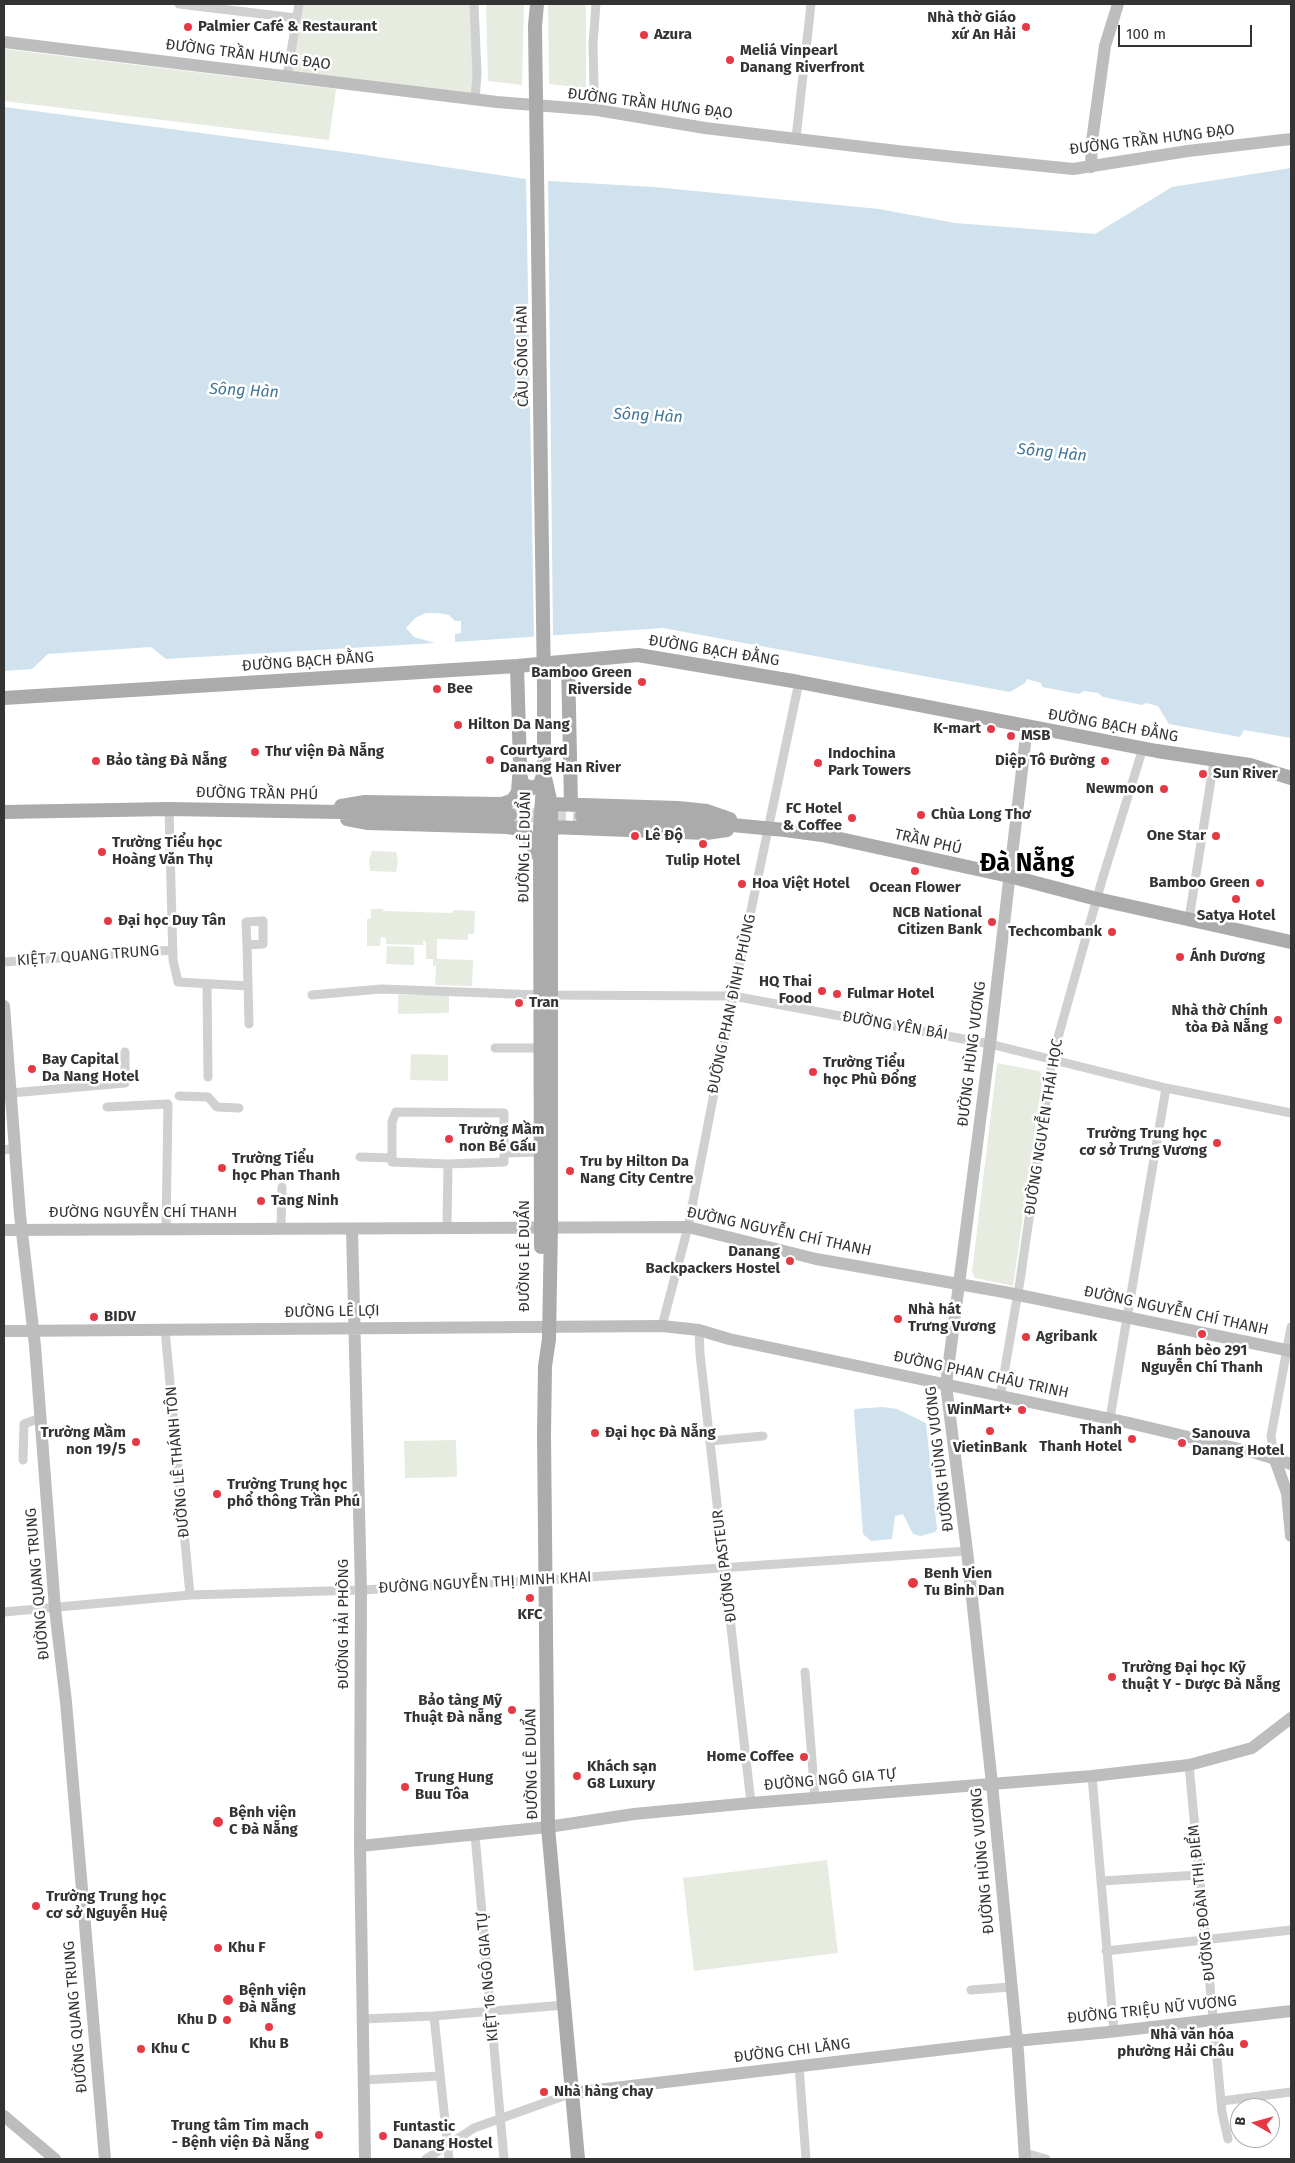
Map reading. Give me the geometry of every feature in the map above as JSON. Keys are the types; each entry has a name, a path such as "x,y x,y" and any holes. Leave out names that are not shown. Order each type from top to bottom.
{"main road":[{"name":"CẦU SÔNG HÀN","path":"533,4 535,26 544,773"},
{"name":"CẦU SÔNG HÀN","path":"535,26 537,4"},
{"name":"ĐƯỜNG BẠCH ĐẰNG","path":"4,698 517,666 626,656 652,656 799,682 1027,727 1214,761 1250,765 1291,778"},
{"path":"568,662 571,805"},
{"path":"517,666 520,780 526,787 538,787 544,773"},
{"path":"303,812 365,802 508,803 513,800 518,792 520,764"},
{"name":"ĐƯỜNG LÊ DUẨN","path":"544,773 551,804 550,827 545,858"},
{"name":"ĐƯỜNG LÊ DUẨN","path":"544,773 540,804 545,858 545,1366 548,1828 578,2159"},
{"path":"551,804 707,811 750,826"},
{"name":"ĐƯỜNG TRẦN PHÚ","path":"4,812 169,809 510,815"},
{"path":"303,812 368,823 507,826 520,829 529,837 545,858 561,838 579,822"},
{"name":"TRẦN PHÚ","path":"550,827 579,822 679,820 770,828 830,837 1009,876 1097,899 1291,942"},
{"name":"ĐƯỜNG LÊ DUẨN","path":"545,995 540,1048 541,1152 546,1226"}],"street":[{"path":"179,4 296,18"},
{"path":"287,76 299,4"},
{"path":"474,4 477,74 475,98"},
{"path":"596,4 593,44 594,87 598,110"},
{"path":"796,138 812,4"},
{"path":"1091,167 1092,141 1105,46 1118,4"},
{"name":"ĐƯỜNG TRẦN HƯNG ĐẠO","path":"4,42 475,98 598,110 705,128 1074,169 1291,139"},
{"name":"ĐƯỜNG PHAN ĐÌNH PHÙNG","path":"662,1326 688,1227 733,996 770,828 799,682"},
{"name":"ĐƯỜNG HÙNG VƯƠNG","path":"1025,2156 1017,2041 992,1784 967,1551 946,1384 990,1044 1027,727"},
{"name":"ĐƯỜNG NGUYỄN THÁI HỌC","path":"1000,1396 1018,1294 1052,1059 1097,899 1143,748"},
{"path":"1189,920 1214,761"},
{"path":"169,809 173,960 178,982 248,986"},
{"path":"247,945 250,1024"},
{"name":"KIỆT 7 QUANG TRUNG","path":"4,962 173,950"},
{"path":"207,984 208,1077"},
{"name":"ĐƯỜNG YÊN BÁI","path":"312,995 381,989 545,995 733,996 990,1044 1166,1088 1291,1113"},
{"name":"ĐƯỜNG QUANG TRUNG","path":"4,1006 5,1052 11,1093 9,1149 33,1331 55,1609 66,1702 105,2159"},
{"path":"495,1048 540,1048"},
{"path":"11,1093 125,1083 126,1052"},
{"path":"1110,1418 1166,1088"},
{"path":"179,1096 208,1097 217,1106 239,1108"},
{"path":"107,1107 168,1104 166,1229"},
{"path":"360,1157 392,1160 448,1164 504,1162 504,1113 396,1112 392,1122 392,1160"},
{"path":"504,1153 541,1152"},
{"path":"447,1226 448,1164"},
{"path":"282,1187 282,1228"},
{"name":"ĐƯỜNG NGUYỄN CHÍ THANH","path":"4,1230 447,1226 688,1227 816,1259 1018,1294 1289,1350"},
{"name":"ĐƯỜNG HẢI PHÒNG","path":"352,1228 361,1590 360,1846 365,2159"},
{"name":"ĐƯỜNG LÊ LỢI","path":"4,1331 354,1328 403,1324 662,1326"},
{"name":"ĐƯỜNG PHAN CHÂU TRINH","path":"662,1326 699,1330 729,1339 1110,1418 1274,1458 1291,1464"},
{"path":"1291,1327 1289,1350 1271,1436 1274,1458 1287,1493 1291,1536"},
{"name":"ĐƯỜNG LÊ THÁNH TÔN","path":"165,1330 190,1595"},
{"name":"ĐƯỜNG PASTEUR","path":"699,1330 751,1803"},
{"path":"22,1460 24,1424 40,1418"},
{"path":"710,1441 763,1436"},
{"name":"ĐƯỜNG NGUYỄN THỊ MINH KHAI","path":"4,1612 55,1609 190,1595 361,1590 546,1580 967,1551"},
{"path":"805,1672 815,1798"},
{"name":"ĐƯỜNG NGÔ GIA TỰ","path":"360,1846 548,1828 634,1814 1092,1776 1189,1766 1252,1748 1291,1718"},
{"name":"ĐƯỜNG ĐOÀN THỊ ĐIỂM","path":"1189,1766 1222,2112 1228,2139"},
{"path":"1092,1776 1114,2032"},
{"name":"KIỆT 16 NGÔ GIA TỰ","path":"475,1835 504,2159"},
{"path":"1101,1881 1199,1875"},
{"path":"1106,1951 1291,1930"},
{"path":"970,1990 1011,1987"},
{"path":"363,2019 434,2016 564,2005"},
{"name":"ĐƯỜNG TRIỆU NỮ VƯƠNG","path":"1017,2041 1114,2032 1291,2011"},
{"path":"434,2016 449,2159"},
{"name":"ĐƯỜNG CHI LĂNG","path":"572,2094 1017,2041"},
{"path":"800,2066 806,2159"},
{"path":"364,2080 440,2076"},
{"path":"1222,2101 1291,2092"},
{"path":"426,2159 474,2128 572,2094"},
{"path":"4,2116 55,2159"},
{"path":"1025,2156 1046,2159"}],"shaded area":[{"path":"299,4 473,4 475,99 287,76"},
{"path":"486,4 524,4 522,85 488,81"},
{"path":"548,4 586,4 586,88 549,84"},
{"path":"4,49 336,89 329,140 4,101"},
{"path":"372,851 396,852 398,861 396,872 370,871 369,860"},
{"path":"371,909 453,913 453,910 475,911 474,934 468,934 468,940 437,939 437,959 473,960 472,986 435,985 436,966 433,966 433,959 426,959 426,941 423,941 423,945 386,944 386,938 381,937 380,946 367,946 367,919 371,918"},
{"path":"387,946 414,947 414,965 386,964"},
{"path":"398,995 449,995 449,1013 398,1014"},
{"path":"411,1054 448,1055 448,1081 410,1080"},
{"path":"997,1063 1039,1071 1043,1077 1013,1286 975,1278 972,1272"},
{"path":"456,1440 457,1477 405,1478 404,1441"},
{"path":"827,1860 838,1953 694,1971 683,1878"}],"water":[{"name":"Sông Hàn","path":"4,107 352,153 532,180 654,187 879,209 955,223 1095,234 1172,187 1291,168 1291,738 1244,730 1240,737 1169,724 1158,706 1146,703 1142,705 1103,697 1098,693 1084,691 1079,694 1042,687 1041,683 1027,679 1025,683 1010,692 663,628 455,642 455,634 461,633 461,621 455,621 449,615 438,613 426,613 415,618 406,628 414,637 435,643 166,659 151,647 48,654 32,669 4,671"},
{"path":"883,1407 897,1409 926,1423 937,1529 935,1532 921,1536 913,1534 903,1514 895,1516 892,1539 871,1541 863,1534 854,1411 855,1409"}],"pier":[{"path":"526,176 548,178 553,637 534,639"}],"tunnel":[{"path":"510,815 582,816"}],"place":[{"name":"Palmier Café & Restaurant","path":"188,27"},
{"name":"Nhà thờ Giáo xứ An Hải","path":"1026,27"},
{"name":"Azura","path":"644,35"},
{"name":"Meliá Vinpearl Danang Riverfront","path":"730,60"},
{"name":"Bamboo Green Riverside","path":"642,682"},
{"name":"Bee","path":"437,689"},
{"name":"Hilton Da Nang","path":"458,725"},
{"name":"K-mart","path":"991,729"},
{"name":"MSB","path":"1011,736"},
{"name":"Thư viện Đà Nẵng","path":"255,752"},
{"name":"Courtyard Danang Han River","path":"490,760"},
{"name":"Bảo tàng Đà Nẵng","path":"96,761"},
{"name":"Diệp Tô Đường","path":"1105,761"},
{"name":"Indochina Park Towers","path":"818,763"},
{"name":"Sun River","path":"1203,774"},
{"name":"Newmoon","path":"1164,789"},
{"name":"Chùa Long Thơ","path":"921,815"},
{"name":"FC Hotel & Coffee","path":"852,818"},
{"name":"Lê Độ","path":"635,836"},
{"name":"One Star","path":"1216,836"},
{"name":"Tulip Hotel","path":"703,844"},
{"name":"Trường Tiểu học Hoàng Văn Thụ","path":"102,852"},
{"name":"Ocean Flower","path":"915,871"},
{"name":"Bamboo Green","path":"1260,883"},
{"name":"Hoa Việt Hotel","path":"742,884"},
{"name":"Satya Hotel","path":"1236,899"},
{"name":"Đại học Duy Tân","path":"108,921"},
{"name":"NCB National Citizen Bank","path":"992,922"},
{"name":"Techcombank","path":"1112,932"},
{"name":"Ánh Dương","path":"1180,957"},
{"name":"HQ Thai Food","path":"822,991"},
{"name":"Fulmar Hotel","path":"837,994"},
{"name":"Tran","path":"519,1003"},
{"name":"Nhà thờ Chính tòa Đà Nẵng","path":"1278,1020"},
{"name":"Bay Capital Da Nang Hotel","path":"32,1069"},
{"name":"Trường Tiểu học Phù Đổng","path":"813,1072"},
{"name":"Trường Mầm non Bé Gấu","path":"449,1139"},
{"name":"Trường Trung học cơ sở Trưng Vương","path":"1217,1143"},
{"name":"Trường Tiểu học Phan Thanh","path":"222,1168"},
{"name":"Tru by Hilton Da Nang City Centre","path":"570,1171"},
{"name":"Tang Ninh","path":"261,1201"},
{"name":"Danang Backpackers Hostel","path":"790,1261"},
{"name":"BIDV","path":"94,1317"},
{"name":"Nhà hát Trưng Vương","path":"898,1319"},
{"name":"Bánh bèo 291 Nguyễn Chí Thanh","path":"1202,1334"},
{"name":"Agribank","path":"1026,1337"},
{"name":"WinMart+","path":"1022,1410"},
{"name":"VietinBank","path":"990,1431"},
{"name":"Đại học Đà Nẵng","path":"595,1433"},
{"name":"Thanh Thanh Hotel","path":"1132,1439"},
{"name":"Trường Mầm non 19/5","path":"136,1442"},
{"name":"Sanouva Danang Hotel","path":"1182,1443"},
{"name":"Trường Trung học phổ thông Trần Phú","path":"217,1494"},
{"name":"Benh Vien Tu Binh Dan","path":"913,1583"},
{"name":"KFC","path":"530,1598"},
{"name":"Trường Đại học Kỹ thuật Y - Dược Đà Nẵng","path":"1112,1677"},
{"name":"Bảo tàng Mỹ Thuật Đà nẵng","path":"512,1710"},
{"name":"Home Coffee","path":"804,1757"},
{"name":"Khách sạn G8 Luxury","path":"577,1776"},
{"name":"Trung Hung Buu Tôa","path":"405,1787"},
{"name":"Bệnh viện C Đà Nẵng","path":"218,1822"},
{"name":"Trường Trung học cơ sở Nguyễn Huệ","path":"36,1906"},
{"name":"Khu F","path":"218,1948"},
{"name":"Bệnh viện Đà Nẵng","path":"228,2000"},
{"name":"Khu D","path":"227,2020"},
{"name":"Khu B","path":"269,2027"},
{"name":"Nhà văn hóa phường Hải Châu","path":"1244,2044"},
{"name":"Khu C","path":"141,2049"},
{"name":"Nhà hàng chay","path":"544,2092"},
{"name":"Trung tâm Tim mạch - Bệnh viện Đà Nẵng","path":"319,2135"},
{"name":"Funtastic Danang Hostel","path":"383,2136"}],"district":[{"name":"Đà Nẵng","path":"1027,864"}]}
